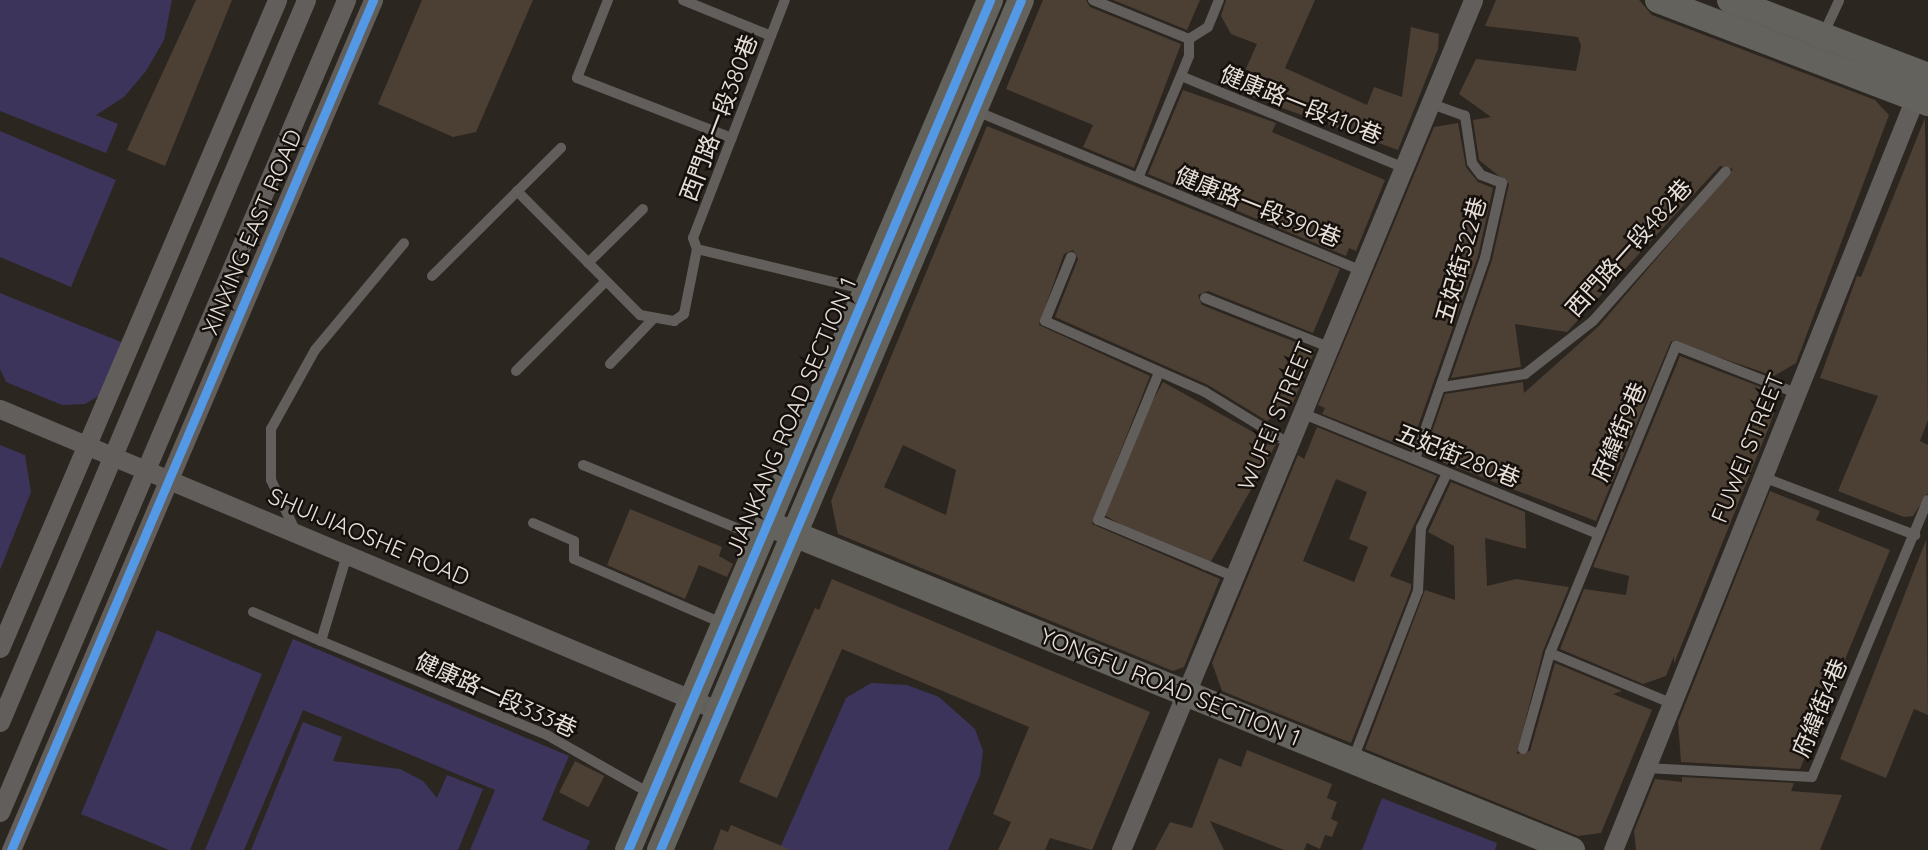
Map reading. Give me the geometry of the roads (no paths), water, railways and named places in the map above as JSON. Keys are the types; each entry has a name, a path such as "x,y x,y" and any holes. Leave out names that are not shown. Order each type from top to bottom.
{"street":[{"path":"0,648 277,0"},
{"name":"XINXING EAST ROAD","path":"0,722 306,0"},
{"name":"XINXING EAST ROAD","path":"0,812 143,469 345,0"},
{"name":"XINXING EAST ROAD","path":"11,850 166,479 373,0"},
{"name":"JIANKANG ROAD SECTION 1","path":"628,850 990,0"},
{"path":"660,850 1021,0"},
{"name":"WUFEI STREET","path":"1122,850 1434,105 1473,0"},
{"path":"1658,0 1924,83"},
{"path":"1730,0 1823,36 1924,83"},
{"name":"FUWEI STREET","path":"1612,850 1924,83"},
{"name":"SHUIJIAOSHE ROAD","path":"0,409 719,711"},
{"name":"YONGFU ROAD SECTION 1","path":"764,531 794,535 1572,850"}],"lane":[{"path":"608,0 577,78 732,138"},
{"path":"683,0 771,36"},
{"name":"西門路一段380巷","path":"654,318 674,321 684,314 697,249 693,238 785,0"},
{"path":"1093,0 1189,39 1208,27 1219,0"},
{"path":"1823,36 1839,0"},
{"name":"健康路一段390巷","path":"1138,178 1181,76 1189,39"},
{"name":"健康路一段410巷","path":"1181,76 1407,169"},
{"name":"五妃街322巷","path":"1415,459 1443,387 1485,258 1502,183 1481,175 1472,163 1465,116 1434,105"},
{"name":"健康路一段390巷","path":"974,110 1364,271"},
{"path":"432,276 561,148"},
{"name":"西門路一段482巷","path":"1443,387 1525,374 1593,321 1726,171"},
{"path":"517,191 640,315 654,318"},
{"path":"588,263 643,209"},
{"path":"296,533 271,480 271,429 315,350 404,243"},
{"path":"697,249 867,290"},
{"path":"1071,257 1045,320 1158,375 1205,392 1291,445"},
{"path":"516,371 606,281"},
{"path":"1205,298 1332,348"},
{"path":"610,363 654,318"},
{"name":"府緯街9巷","path":"1523,748 1550,653 1676,346 1796,393"},
{"path":"1158,375 1098,520 1235,577"},
{"name":"五妃街280巷","path":"1304,414 1598,534"},
{"path":"583,465 764,531"},
{"path":"1355,754 1418,591 1421,528 1447,473"},
{"path":"1763,477 1915,535"},
{"name":"府緯街4巷","path":"1646,768 1812,777 1928,500"},
{"path":"533,523 574,541 574,559 725,624"},
{"path":"321,641 347,555"},
{"name":"健康路一段333巷","path":"253,612 547,735 652,794"},
{"path":"1550,653 1671,703"}]}
